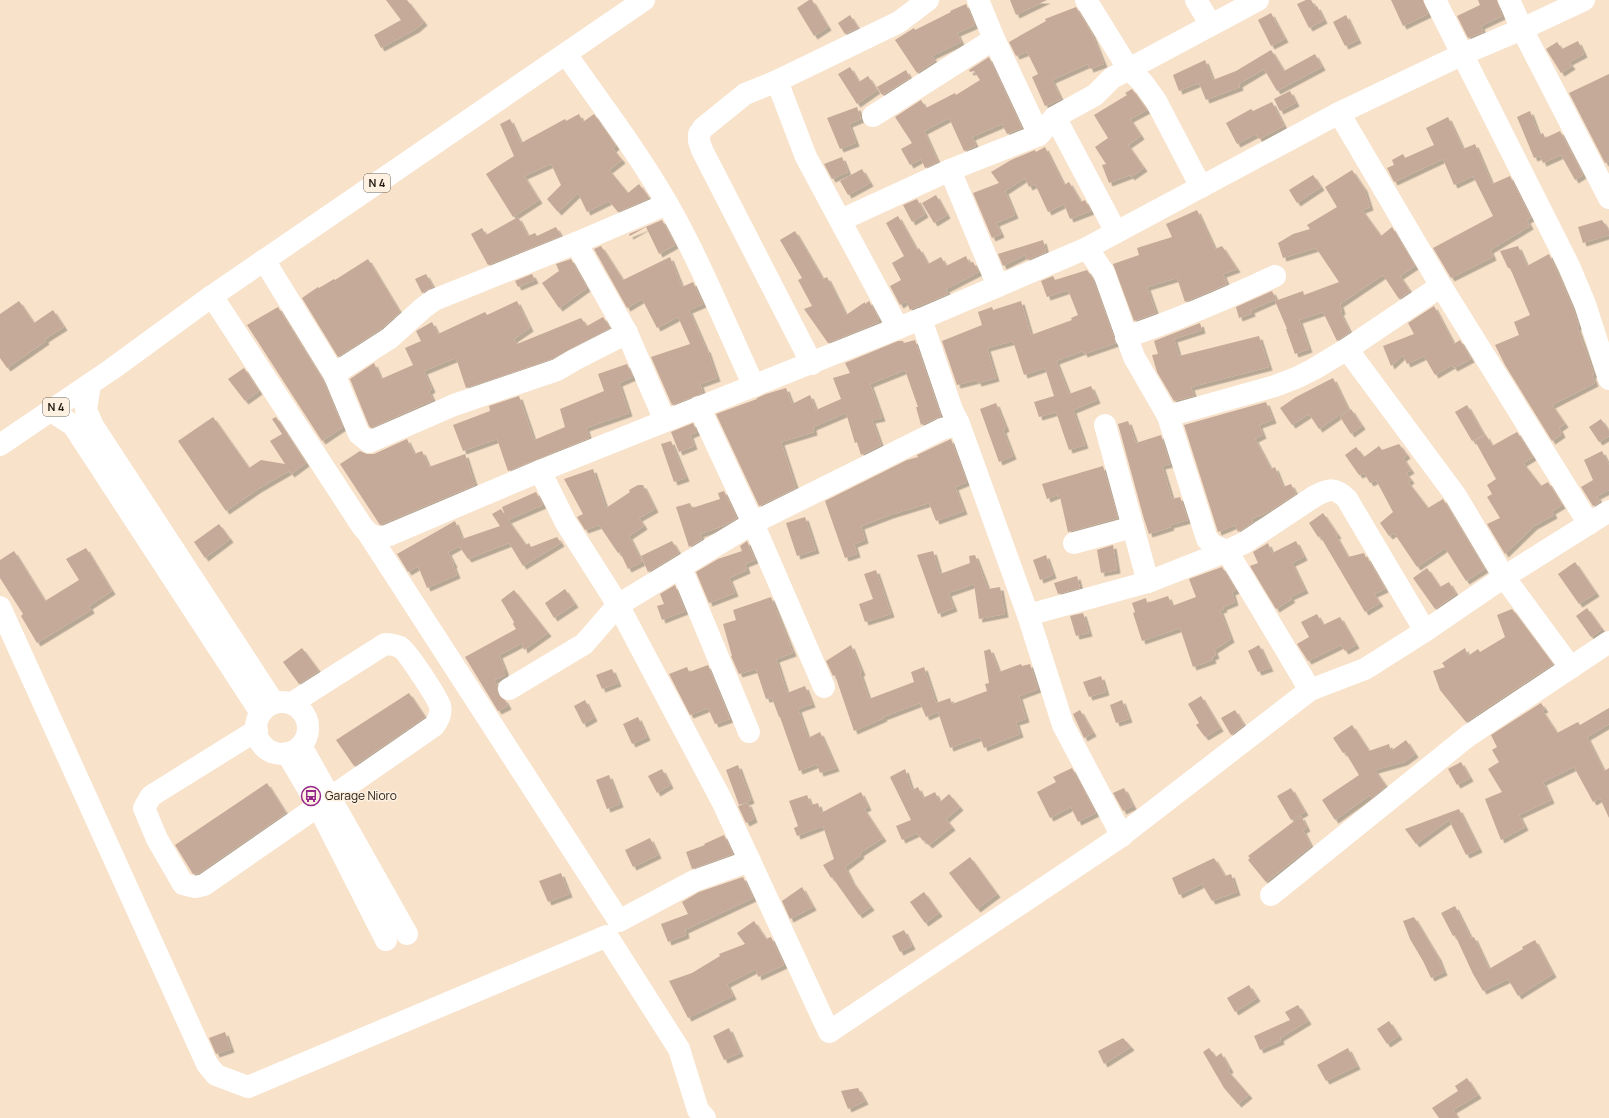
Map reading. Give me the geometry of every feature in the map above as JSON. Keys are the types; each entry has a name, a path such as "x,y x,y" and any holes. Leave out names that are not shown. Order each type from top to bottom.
{"main road":[{"name":"N 4","path":"0,445 90,384 264,260 644,0"},
{"path":"812,364 699,141 698,134 703,128 741,97 899,22 928,0"},
{"path":"978,0 1039,135"},
{"path":"1086,0 1128,68 1156,101 1201,186"},
{"path":"1196,0 1211,24"},
{"path":"841,220 950,170 1039,135 1055,117 1095,95 1112,78 1128,68 1258,0"},
{"path":"1435,0 1461,55 1569,266 1585,304 1609,379"},
{"path":"1510,0 1522,29 1609,198"},
{"path":"368,533 379,538 389,535 540,471 812,364 1087,248 1339,113 1461,55 1584,0"},
{"path":"873,116 994,38"},
{"path":"566,54 647,171 667,204 690,247 754,386"},
{"path":"777,81 806,157 898,328"},
{"path":"1339,113 1441,286 1589,524"},
{"path":"1055,117 1116,232"},
{"path":"950,170 998,286"},
{"path":"334,374 390,338 434,300 576,243 667,204"},
{"path":"576,243 627,333 665,421"},
{"path":"1087,248 1104,273 1134,357 1168,416 1207,539 1213,545 1227,550 1310,690"},
{"path":"264,260 334,374 359,434 370,442 454,406 557,370 627,333"},
{"path":"1126,337 1201,310 1275,276"},
{"path":"1168,416 1275,386 1314,369 1347,349 1441,286"},
{"path":"212,296 368,533 619,921 694,881 750,861"},
{"path":"921,319 952,410 959,424 1028,615 1063,725 1122,836"},
{"path":"1347,349 1456,496 1504,577 1571,668"},
{"path":"90,384 86,410 93,426 271,712"},
{"path":"699,408 753,523 824,687"},
{"path":"51,411 73,425 271,712"},
{"path":"509,689 584,644 618,605 753,523 942,429 959,424"},
{"path":"1105,425 1148,582"},
{"path":"540,471 566,523 618,605 722,801 829,1032 1122,836 1310,690 1365,669 1425,631 1504,577 1609,511"},
{"path":"1028,615 1148,582 1227,550 1244,543 1315,496 1324,491 1332,490 1340,492 1347,500 1425,631"},
{"path":"1074,543 1133,527"},
{"path":"681,568 749,732"},
{"path":"0,607 207,1064 216,1075 248,1087 607,936 679,1049 698,1110 704,1118"},
{"path":"1271,895 1468,736 1609,642"},
{"path":"385,644 393,644 401,648 409,658 440,707 440,717 434,726 325,801 204,885 195,887 183,884 157,839 144,808 151,796 271,712 385,644"},
{"path":"299,708 308,722 306,739 294,749 278,753 270,751 259,739 271,712 299,708"},
{"path":"294,749 407,934"},
{"path":"325,801 386,940"}],"building":[{"path":"386,0 407,0 424,22 416,29 381,48 374,35 401,20"},
{"path":"809,0 812,0 828,27 814,36 797,8"},
{"path":"1010,0 1047,0 1016,15"},
{"path":"1306,0 1311,0 1315,7 1317,6 1324,20 1309,28 1297,4"},
{"path":"1391,0 1423,0 1428,14 1403,26"},
{"path":"1478,0 1497,0 1502,16 1481,26 1483,32 1468,38 1457,16 1480,5"},
{"path":"966,4 975,25 957,33 961,42 932,56 935,61 917,73 895,40 914,28 915,30"},
{"path":"1076,7 1092,34 1104,64 1090,69 1088,64 1052,80 1061,99 1045,106 1032,77 1038,74 1027,52 1016,56 1009,42 1046,21 1045,19"},
{"path":"1271,13 1285,39 1271,46 1258,20"},
{"path":"850,15 858,28 845,34 838,23"},
{"path":"1346,15 1358,40 1345,46 1333,22"},
{"path":"1578,41 1584,54 1569,62 1572,66 1561,73 1546,49 1557,42 1562,49"},
{"path":"1271,50 1284,71 1315,54 1322,67 1277,91 1264,69 1239,84 1240,87 1206,100 1199,83 1179,91 1173,75 1205,60 1213,80 1236,71"},
{"path":"989,57 1022,128 1007,134 1002,124 972,137 976,146 964,151 949,118 924,131 938,162 925,168 921,159 910,165 901,149 912,143 895,117 921,100 926,108 955,93 956,95 980,80 974,71 970,72 969,70"},
{"path":"850,67 859,82 868,76 877,90 857,104 838,74"},
{"path":"906,70 910,78 882,95 877,87"},
{"path":"1609,74 1609,161 1605,163 1569,93"},
{"path":"1132,89 1147,110 1130,119 1141,136 1128,145 1144,168 1131,177 1130,175 1109,183 1102,165 1106,164 1095,147 1108,138 1094,115 1127,95 1125,93"},
{"path":"1290,91 1296,103 1280,111 1274,99"},
{"path":"1272,102 1284,126 1259,139 1256,134 1237,144 1226,123 1251,109 1253,111"},
{"path":"857,107 861,119 849,124 856,143 840,149 827,118"},
{"path":"1530,111 1539,135 1543,133 1545,138 1560,131 1583,175 1575,180 1561,155 1543,163 1540,156 1534,158 1517,117"},
{"path":"579,114 583,122 594,114 616,146 613,149 622,160 609,170 628,193 639,184 649,198 618,212 609,201 587,212 578,193 558,212 547,199 561,185 551,164 524,176 539,200 513,217 486,174 514,156 500,124 510,119 521,143 565,119 566,121"},
{"path":"1448,117 1463,149 1475,144 1492,184 1510,176 1531,218 1527,220 1530,226 1490,250 1493,257 1451,278 1433,248 1493,216 1473,176 1454,185 1443,159 1394,182 1387,168 1394,165 1392,160 1403,154 1405,158 1434,145 1426,128"},
{"path":"1045,147 1064,185 1069,182 1081,202 1085,200 1091,211 1070,219 1064,204 1048,212 1035,184 1029,187 1025,178 1005,191 1015,215 996,223 1001,234 992,238 973,193 999,183 991,172 1011,160 1035,150 1036,152"},
{"path":"842,157 848,172 832,179 824,164"},
{"path":"862,169 870,183 848,195 840,181"},
{"path":"1352,170 1364,188 1370,207 1362,210 1381,236 1392,227 1415,266 1400,276 1410,291 1399,299 1383,275 1340,304 1342,311 1340,312 1350,332 1337,341 1323,312 1299,320 1309,349 1295,354 1287,329 1275,301 1303,291 1304,295 1339,282 1316,248 1283,258 1278,243 1293,234 1310,229 1307,225 1337,207 1325,187"},
{"path":"1313,175 1321,187 1297,203 1289,190"},
{"path":"936,195 947,215 934,223 922,203"},
{"path":"917,199 925,214 912,222 903,205"},
{"path":"1197,210 1215,249 1222,246 1237,269 1223,274 1227,284 1185,302 1177,278 1147,287 1156,313 1134,321 1113,264 1139,255 1137,248 1172,237 1166,224"},
{"path":"898,216 917,250 919,248 928,264 941,257 946,266 966,256 969,263 973,262 979,272 946,289 948,294 910,310 906,301 900,305 890,286 901,280 892,263 904,256 886,223"},
{"path":"518,217 528,236 535,233 537,236 556,227 561,236 488,265 471,234 482,228 486,235"},
{"path":"662,220 675,245 659,254 646,227 630,236 629,234"},
{"path":"1602,220 1609,231 1609,235 1583,243 1578,227"},
{"path":"795,231 823,279 827,277 846,315 865,302 865,304 869,301 878,317 879,322 828,343 804,309 812,306 798,280 802,278 780,240"},
{"path":"1043,240 1046,252 1027,260 1025,255 1003,266 998,254"},
{"path":"601,246 623,280 670,257 682,287 693,282 703,304 689,310 707,349 717,378 700,384 703,393 672,405 651,357 690,344 678,317 657,328 642,299 627,308 594,249"},
{"path":"1518,246 1527,266 1549,254 1573,308 1579,326 1577,327 1594,374 1592,375 1595,383 1552,405 1565,424 1559,428 1562,434 1552,441 1505,365 1495,345 1519,335 1514,322 1530,315 1510,268 1508,268 1500,251"},
{"path":"368,259 400,312 382,328 338,357 302,298 318,287 319,288 334,279 335,280"},
{"path":"571,259 587,288 559,308 542,283 559,271 556,264"},
{"path":"1087,270 1093,279 1116,343 1084,354 1083,351 1056,361 1069,394 1091,386 1097,400 1073,410 1085,445 1069,450 1056,412 1039,417 1034,402 1054,396 1045,368 1024,375 1013,341 987,348 996,378 978,383 977,380 957,385 942,341 982,325 978,312 992,307 993,310 1021,301 1031,335 1072,320 1071,318 1078,315 1068,290 1047,297 1041,281 1053,276 1055,280"},
{"path":"426,274 433,287 422,293 415,279"},
{"path":"532,274 535,280 518,287 515,281"},
{"path":"1272,291 1276,299 1251,310 1252,313 1239,318 1236,307"},
{"path":"19,301 34,323 53,310 64,327 45,339 46,341 7,368 0,358 0,314"},
{"path":"517,301 530,328 514,339 517,344 581,318 587,326 603,317 610,328 552,359 466,388 456,358 424,371 432,389 429,391 433,400 371,428 369,426 350,379 374,363 381,379 413,365 405,348 421,341 416,331 432,322 438,334 485,312 487,315"},
{"path":"1434,306 1454,344 1460,340 1471,359 1454,368 1452,365 1435,375 1424,356 1407,364 1403,355 1391,366 1383,346 1414,334 1408,323"},
{"path":"278,307 323,380 343,427 322,441 247,325"},
{"path":"1200,323 1202,330 1174,339 1179,356 1259,336 1269,367 1191,387 1194,396 1174,401 1157,372 1152,355 1158,354 1154,341"},
{"path":"915,340 941,416 921,425 916,407 918,407 905,370 870,384 882,418 872,420 881,445 861,455 857,442 855,443 846,413 813,427 814,432 781,442 796,488 759,506 716,414 757,399 766,394 786,388 792,404 810,395 816,410 841,399 833,378 850,373 845,363 898,341 903,341 904,343"},
{"path":"627,364 633,377 619,383 629,413 586,428 589,438 508,471 497,439 463,451 453,425 490,411 489,406 519,396 534,440 565,427 560,409 604,391 598,374"},
{"path":"244,368 259,391 245,401 228,379"},
{"path":"1333,378 1348,409 1319,429 1309,414 1292,425 1280,408 1296,397"},
{"path":"1266,402 1273,420 1259,425 1263,435 1255,439 1271,469 1275,467 1283,487 1291,484 1296,494 1266,513 1251,519 1253,522 1238,532 1235,525 1218,532 1184,425"},
{"path":"996,403 1006,428 1003,430 1013,456 999,462 980,409"},
{"path":"1467,405 1484,435 1472,441 1455,412"},
{"path":"1351,409 1362,426 1351,434 1340,417"},
{"path":"213,417 249,468 261,460 285,464 270,441 282,434 272,419 276,417 306,463 291,474 289,471 258,489 226,511 178,441"},
{"path":"1601,419 1609,431 1609,436 1599,442 1589,427"},
{"path":"1128,421 1136,443 1161,435 1170,464 1162,466 1172,499 1180,497 1188,520 1170,525 1171,527 1149,534 1118,424"},
{"path":"693,423 697,432 690,435 694,446 679,452 671,432"},
{"path":"1517,432 1533,457 1523,463 1541,486 1548,482 1562,505 1552,511 1554,515 1534,526 1505,554 1487,524 1500,518 1487,497 1492,494 1487,485 1496,479 1475,441 1486,435 1492,446"},
{"path":"407,439 414,454 422,451 429,467 465,454 475,485 380,525 340,464 360,451 367,454 374,454"},
{"path":"951,439 967,482 955,487 964,511 936,521 929,503 861,526 865,540 854,544 857,554 845,558 825,501 907,460 918,457 917,455"},
{"path":"671,441 686,478 674,482 661,444"},
{"path":"1399,444 1407,455 1403,458 1411,470 1406,473 1411,480 1408,482 1428,508 1443,499 1485,569 1466,581 1445,548 1417,567 1394,533 1389,536 1380,523 1393,512 1376,480 1370,483 1364,473 1359,475 1345,455 1356,447 1364,457 1379,446 1382,450"},
{"path":"1602,451 1609,465 1609,490 1597,496 1600,502 1593,506 1581,487 1593,480 1584,460"},
{"path":"1103,466 1118,518 1068,532 1060,497 1057,495 1047,499 1042,484"},
{"path":"593,469 606,508 630,492 629,490 638,485 643,485 655,509 639,518 644,526 629,536 642,562 628,569 620,552 618,553 599,525 585,530 577,517 583,514 564,479"},
{"path":"724,491 737,518 723,526 700,534 702,539 689,547 676,507 690,503 692,508 720,499 718,493"},
{"path":"536,492 543,505 508,520 526,545 529,543 531,547 557,537 561,543 523,566 509,543 468,559 459,546 448,552 454,564 453,565 457,575 427,588 418,566 408,572 397,554 455,521 462,539 500,526 492,514 501,509 505,515 502,507"},
{"path":"1323,513 1338,535 1336,536 1348,557 1364,553 1385,589 1374,594 1380,603 1365,612 1320,536 1318,537 1309,523"},
{"path":"805,517 816,550 797,556 786,523"},
{"path":"219,524 230,539 205,558 194,542"},
{"path":"672,541 679,553 648,572 641,556"},
{"path":"747,541 755,560 745,564 747,570 729,578 735,593 709,603 696,572 718,559 742,551 740,546"},
{"path":"1296,541 1304,557 1292,563 1305,590 1290,597 1292,599 1276,609 1250,566 1258,563 1253,552 1268,543 1272,553"},
{"path":"1113,545 1117,570 1101,573 1097,550"},
{"path":"86,548 112,591 89,606 91,610 37,643 21,616 23,614 0,578 0,560 14,551 45,601 79,580 66,559"},
{"path":"933,551 940,574 970,563 969,556 975,555 988,589 1000,587 1005,614 979,619 974,584 948,593 954,608 938,614 917,555"},
{"path":"1046,555 1053,575 1040,580 1033,560"},
{"path":"1575,562 1596,593 1579,604 1558,574"},
{"path":"1222,567 1236,590 1232,592 1235,602 1223,607 1224,609 1220,610 1231,639 1214,650 1216,655 1212,657 1213,660 1193,667 1180,628 1142,641 1133,613 1135,612 1132,603 1146,598 1147,603 1168,596 1172,606 1196,597 1189,579"},
{"path":"1427,568 1440,587 1449,582 1456,594 1435,609 1413,578"},
{"path":"876,570 891,614 865,622 859,604 873,599 864,574"},
{"path":"1077,576 1080,588 1058,594 1054,583"},
{"path":"675,585 685,611 662,620 657,606 664,604 660,594"},
{"path":"565,589 575,604 554,618 545,603"},
{"path":"514,590 548,633 524,650 522,643 499,655 505,670 505,675 494,680 497,686 498,695 505,700 508,706 498,711 465,657 516,629 513,624 514,622 501,600"},
{"path":"771,597 793,653 776,659 787,693 805,686 812,704 798,709 808,738 820,732 836,768 820,773 817,764 799,771 772,698 766,699 756,669 739,674 731,656 723,624 736,620 733,610"},
{"path":"1587,608 1602,629 1591,637 1576,616"},
{"path":"1512,609 1553,664 1466,722 1440,690 1433,671 1445,667 1442,663 1465,648 1468,656 1478,649 1480,652 1505,637 1497,615"},
{"path":"1083,613 1089,633 1076,636 1070,616"},
{"path":"1317,614 1323,625 1340,617 1356,645 1345,651 1341,645 1308,661 1297,644 1309,637 1301,622"},
{"path":"851,645 862,672 860,673 869,699 914,682 911,672 924,667 936,703 950,698 952,704 987,691 985,684 989,683 984,651 990,649 999,672 1021,664 1022,666 1030,664 1038,689 1019,696 1026,719 1016,722 1020,734 984,748 980,737 950,748 938,712 926,717 920,703 883,717 884,718 854,731 835,675 833,676 826,661"},
{"path":"1259,645 1270,668 1258,672 1248,651"},
{"path":"302,648 319,671 299,684 283,662"},
{"path":"708,665 730,719 715,724 708,708 690,715 669,674 687,667 689,672"},
{"path":"612,669 618,683 602,689 596,675"},
{"path":"1101,676 1106,692 1089,697 1083,682"},
{"path":"409,693 425,717 354,766 336,740"},
{"path":"1201,696 1220,728 1205,737 1196,725 1199,723 1188,704"},
{"path":"585,700 594,718 583,724 574,706"},
{"path":"1122,700 1129,719 1116,723 1110,705"},
{"path":"1541,703 1545,709 1542,710 1557,733 1578,722 1580,725 1609,708 1609,724 1587,737 1604,771 1609,768 1609,818 1600,798 1593,802 1574,767 1543,782 1551,800 1519,815 1525,827 1501,840 1485,799 1502,792 1488,769 1499,762 1492,750 1497,747 1491,735"},
{"path":"1080,710 1093,733 1084,738 1073,714"},
{"path":"1235,710 1244,725 1231,735 1221,718"},
{"path":"638,717 647,737 632,744 623,724"},
{"path":"1352,725 1369,751 1389,744 1391,751 1406,740 1415,754 1404,762 1375,770 1386,786 1372,798 1370,795 1335,820 1322,800 1359,775 1345,752 1343,753 1333,738"},
{"path":"1461,762 1470,778 1457,785 1448,769"},
{"path":"738,765 751,800 739,805 726,770"},
{"path":"1072,768 1096,813 1078,822 1071,807 1050,818 1037,792 1056,782 1053,777"},
{"path":"662,769 670,785 657,793 648,776"},
{"path":"905,769 912,790 918,787 923,798 935,792 940,802 949,794 960,807 946,819 952,827 929,845 924,840 923,841 917,833 902,840 896,826 911,820 890,777"},
{"path":"609,775 620,804 607,809 596,780"},
{"path":"267,783 286,813 199,873 193,874 175,845"},
{"path":"1124,788 1133,806 1123,811 1113,793"},
{"path":"1291,788 1305,812 1291,820 1277,796"},
{"path":"861,792 868,807 864,809 883,838 860,853 861,855 845,867 852,881 871,907 859,915 823,865 834,859 823,826 797,836 794,828 798,826 789,801 807,795 811,805 818,803 821,813"},
{"path":"748,803 754,819 746,823 738,806"},
{"path":"1459,809 1479,849 1466,855 1449,820 1416,844 1405,829"},
{"path":"1301,816 1307,828 1303,830 1311,846 1266,882 1248,860 1250,858 1248,856"},
{"path":"724,835 733,854 692,869 686,852 705,845 704,844"},
{"path":"650,838 658,855 633,867 625,850"},
{"path":"970,857 997,894 977,909 949,873"},
{"path":"1214,858 1225,876 1231,874 1237,892 1212,901 1202,884 1179,895 1172,878"},
{"path":"561,873 569,894 548,902 539,881"},
{"path":"743,877 753,898 685,930 686,935 668,942 661,924 688,914 682,902 699,892"},
{"path":"802,887 813,907 790,919 782,901"},
{"path":"924,892 939,913 925,923 910,902"},
{"path":"1455,906 1471,938 1474,937 1489,969 1523,949 1522,947 1535,940 1553,974 1518,996 1508,979 1483,991 1473,974 1455,935 1453,936 1441,913"},
{"path":"1414,917 1438,957 1444,972 1431,978 1410,939 1403,921"},
{"path":"754,921 766,939 771,937 784,965 758,977 756,969 727,984 733,996 688,1018 669,981 692,973 720,956 719,954 745,944 737,933"},
{"path":"904,930 912,946 900,952 892,936"},
{"path":"1249,985 1257,998 1235,1012 1227,998"},
{"path":"1298,1005 1308,1021 1280,1038 1281,1041 1260,1050 1254,1036 1290,1020 1285,1012"},
{"path":"1389,1021 1399,1036 1387,1044 1377,1029"},
{"path":"729,1028 740,1053 724,1060 713,1036"},
{"path":"225,1032 231,1049 216,1054 209,1038"},
{"path":"1123,1038 1131,1047 1104,1064 1098,1051"},
{"path":"1209,1048 1216,1057 1221,1053 1230,1069 1228,1071 1249,1095 1238,1104 1224,1088 1203,1052"},
{"path":"1348,1048 1357,1066 1326,1081 1317,1065"},
{"path":"1467,1078 1478,1095 1453,1110 1458,1118 1439,1118 1432,1108 1458,1091 1455,1086"},
{"path":"858,1088 865,1101 848,1109 841,1091"}],"place":[{"name":"Garage Nioro","path":"311,796"}]}
